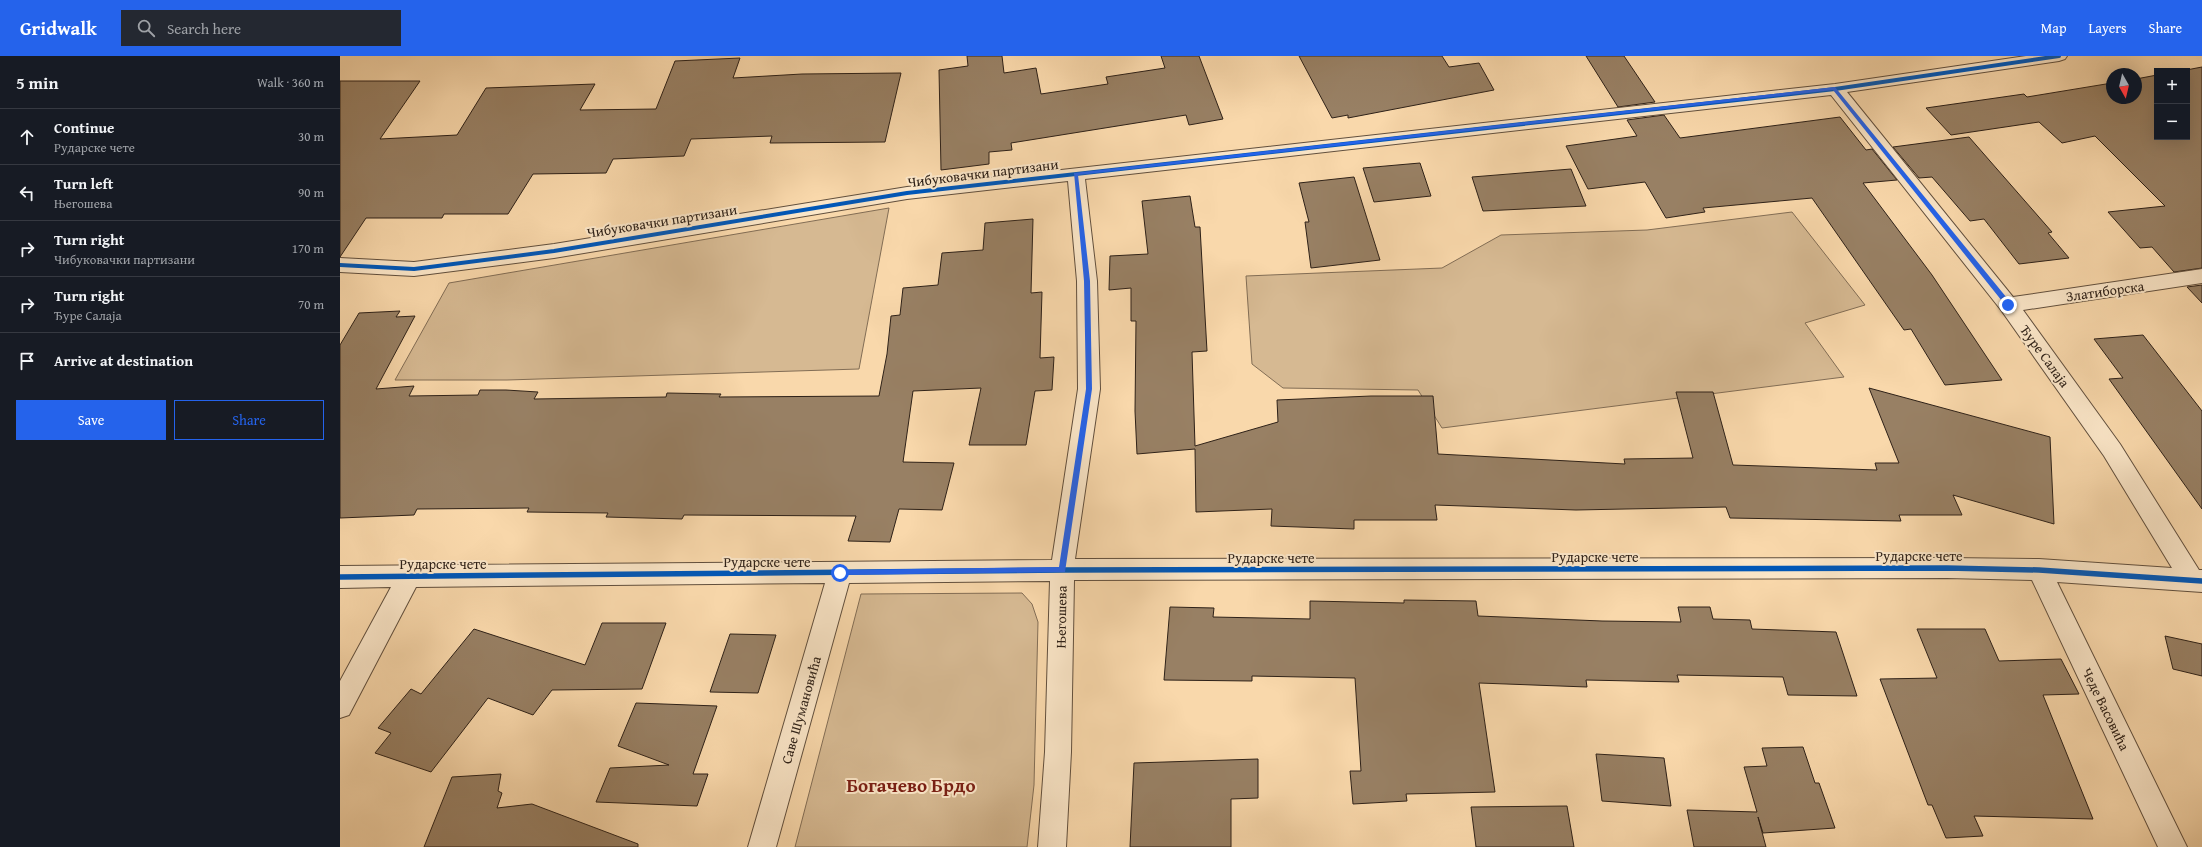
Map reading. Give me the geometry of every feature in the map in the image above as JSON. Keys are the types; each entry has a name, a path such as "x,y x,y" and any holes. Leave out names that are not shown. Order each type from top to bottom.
{"street":[{"name":"Чибуковачки партизани","path":"340,265 414,269 554,251 907,193 1835,89 2059,56"},
{"name":"Ђуре Салаја","path":"1835,89 2008,305 2112,450 2198,581"},
{"name":"Његошева","path":"1052,847 1058,752 1062,570 1089,389 1087,281 1076,174"},
{"name":"Златиборска","path":"2008,305 2202,276"},
{"name":"Рударске чете","path":"340,577 1062,570 1947,568 2039,570 2198,581"},
{"name":"Чеде Васовића","path":"2039,570 2173,847"},
{"name":"Саве Шумановића","path":"762,847 840,573"},
{"path":"340,706 409,577"}],"shaded area":[{"path":"889,208 859,369 507,380 395,380 449,283"},
{"path":"1792,212 1865,305 1805,323 1844,377 1442,428 1418,390 1283,388 1252,364 1246,276 1442,268 1501,235 1647,230"},
{"path":"1022,593 1032,604 1038,622 1034,785 1027,847 795,847 861,594"}],"building":[{"path":"967,56 1002,56 1004,73 1036,68 1041,94 1108,84 1106,77 1165,68 1161,56 1199,56 1223,119 1189,125 1186,115 1011,143 1012,150 989,152 989,164 941,170 939,70 968,66"},
{"path":"1299,56 1442,56 1449,67 1479,63 1494,90 1348,118 1348,115 1332,118"},
{"path":"1586,56 1624,56 1655,102 1618,107"},
{"path":"740,58 733,78 802,74 901,73 885,142 770,143 772,136 691,139 684,156 613,159 606,173 533,174 508,214 444,214 442,218 366,218 340,257 340,81 420,81 380,139 457,135 486,88 595,84 580,110 656,109 675,61"},
{"path":"2202,67 2202,268 2174,272 2152,247 2140,248 2108,212 2165,206 2095,136 2062,143 2039,122 1951,135 1926,108 2024,94 2027,97 2106,84 2106,104 2142,104 2142,78 2154,76 2154,140 2190,140 2190,69"},
{"path":"1664,115 1680,138 1840,117 1866,150 1872,149 1897,180 1863,183 1932,275 2002,380 1945,385 1911,329 1904,330 1812,198 1703,208 1705,212 1666,218 1645,182 1588,189 1566,146 1637,136 1627,120"},
{"path":"1969,137 2052,232 2048,233 2069,258 2019,264 1984,219 1970,221 1932,177 1919,178 1893,147"},
{"path":"1420,163 1431,196 1374,202 1363,168"},
{"path":"1571,169 1586,206 1483,211 1472,177"},
{"path":"1354,177 1380,260 1311,268 1305,222 1309,222 1299,183"},
{"path":"1190,196 1195,227 1200,227 1207,351 1192,352 1195,446 1278,422 1277,400 1371,396 1433,396 1438,454 1625,464 1624,459 1693,458 1676,392 1713,392 1733,465 1877,470 1875,463 1899,463 1869,388 2050,437 2054,524 1953,495 1962,515 1899,515 1901,521 1730,518 1726,507 1576,510 1435,505 1437,520 1354,520 1354,529 1271,526 1272,509 1196,512 1195,449 1137,454 1135,411 1136,321 1131,321 1131,288 1109,290 1110,256 1148,254 1142,201"},
{"path":"1033,219 1031,293 1042,292 1040,358 1054,357 1052,390 1035,391 1026,445 969,445 981,388 913,391 903,462 954,463 942,510 899,509 890,542 848,541 856,516 684,515 682,519 606,517 608,513 527,512 529,508 417,509 414,515 340,518 340,345 359,313 400,311 396,317 415,316 376,389 414,386 409,396 478,395 480,390 506,390 538,392 534,399 666,397 667,393 721,394 719,397 879,396 887,354 891,316 900,315 903,288 938,285 942,253 983,250 985,223"},
{"path":"2202,285 2202,303 2187,287"},
{"path":"2143,335 2202,411 2202,509 2109,379 2123,378 2094,339"},
{"path":"1404,600 1476,601 1478,616 1602,621 1681,622 1678,607 1710,607 1713,619 1750,620 1752,629 1836,632 1857,696 1788,695 1783,677 1677,675 1679,682 1586,680 1587,687 1479,683 1495,792 1406,794 1407,801 1353,804 1350,771 1361,771 1355,678 1252,676 1252,681 1164,680 1170,607 1214,608 1213,617 1310,619 1310,601 1404,603"},
{"path":"602,623 666,623 642,689 552,690 533,715 488,698 431,772 375,753 391,733 378,728 411,689 421,694 474,629 585,665"},
{"path":"1917,629 1985,629 1999,661 2061,659 2079,694 2043,695 2093,819 1974,816 1983,836 1946,838 1932,805 1928,805 1880,679 1937,678"},
{"path":"730,634 776,635 758,693 710,692"},
{"path":"2165,636 2202,644 2202,676 2173,669"},
{"path":"636,703 717,706 693,774 708,774 697,806 596,802 610,768 669,765 618,746"},
{"path":"1803,747 1815,783 1819,783 1835,828 1763,833 1758,817 1766,847 1694,847 1687,810 1757,812 1744,767 1767,766 1762,748"},
{"path":"1596,754 1664,758 1671,806 1602,801"},
{"path":"1258,759 1258,798 1231,799 1231,847 1130,847 1134,763"},
{"path":"501,774 498,791 502,793 497,808 532,804 638,844 638,847 424,847 452,777"},
{"path":"1567,806 1574,847 1476,847 1471,807"}],"cycle path":[{"path":"340,265 414,269 554,251 907,193 1835,89 2059,56"},
{"path":"340,577 1062,570 1947,568 2039,570 2202,581"}],"district":[{"name":"Богачево Брдо","path":"911,785"}],"route":[{"path":"840,573 1062,570 1077,480 1089,389 1087,281 1076,174 1835,89 2008,305"}]}
